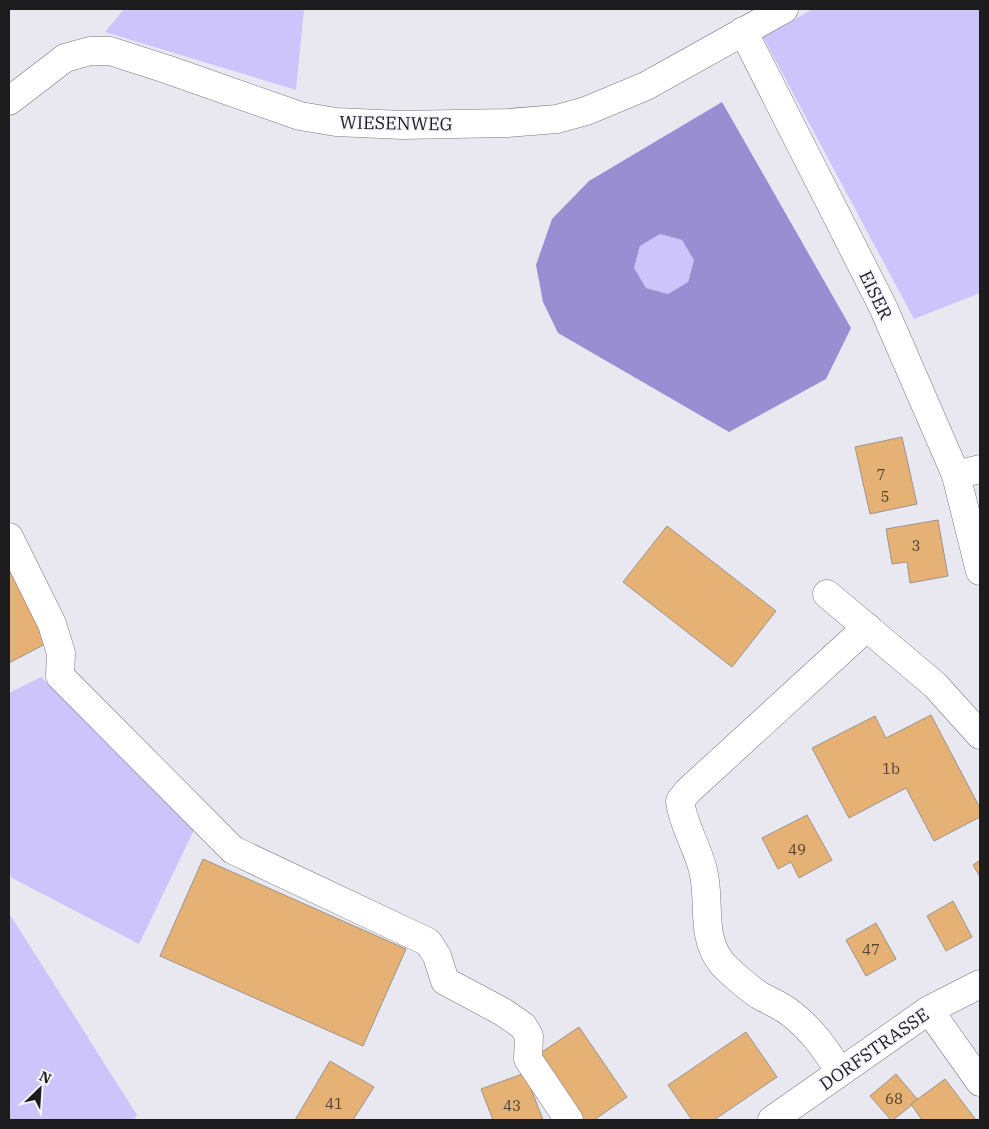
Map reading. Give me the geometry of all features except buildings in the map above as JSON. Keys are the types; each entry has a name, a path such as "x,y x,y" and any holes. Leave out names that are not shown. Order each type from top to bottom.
{"street":[{"name":"WIESENWEG","path":"9,101 65,58 90,51 110,51 300,116 336,122 402,125 498,124 557,119 586,112 646,86 743,30 784,9"},
{"name":"EISER","path":"743,30 968,472 980,571"},
{"path":"9,537 52,624 61,653 60,676 233,850 428,942 437,956 445,981 503,1012 523,1026 529,1036 528,1059 569,1120"},
{"path":"826,594 935,685 980,735"},
{"path":"840,1072 807,1026 787,1010 757,994 722,963 712,946 708,930 703,870 682,812 680,801 867,628"},
{"name":"DORFSTRASSE","path":"772,1120 929,1010 980,984"},
{"path":"929,1010 980,1082"}],"shaded area":[{"path":"124,9 304,9 296,90 105,32"},
{"path":"813,9 980,9 980,293 914,319 763,37"},
{"path":"722,102 851,328 826,379 729,432 558,333 543,302 536,265 552,219 589,181","holes":["660,234 682,240 694,260 688,282 668,294 646,288 634,268 640,246"]},
{"path":"660,234 682,240 694,260 688,282 668,294 646,288 634,268 640,246"},
{"path":"41,677 194,830 139,944 12,878 9,874 9,693"},
{"path":"9,913 137,1115 134,1120 9,1120"}]}
